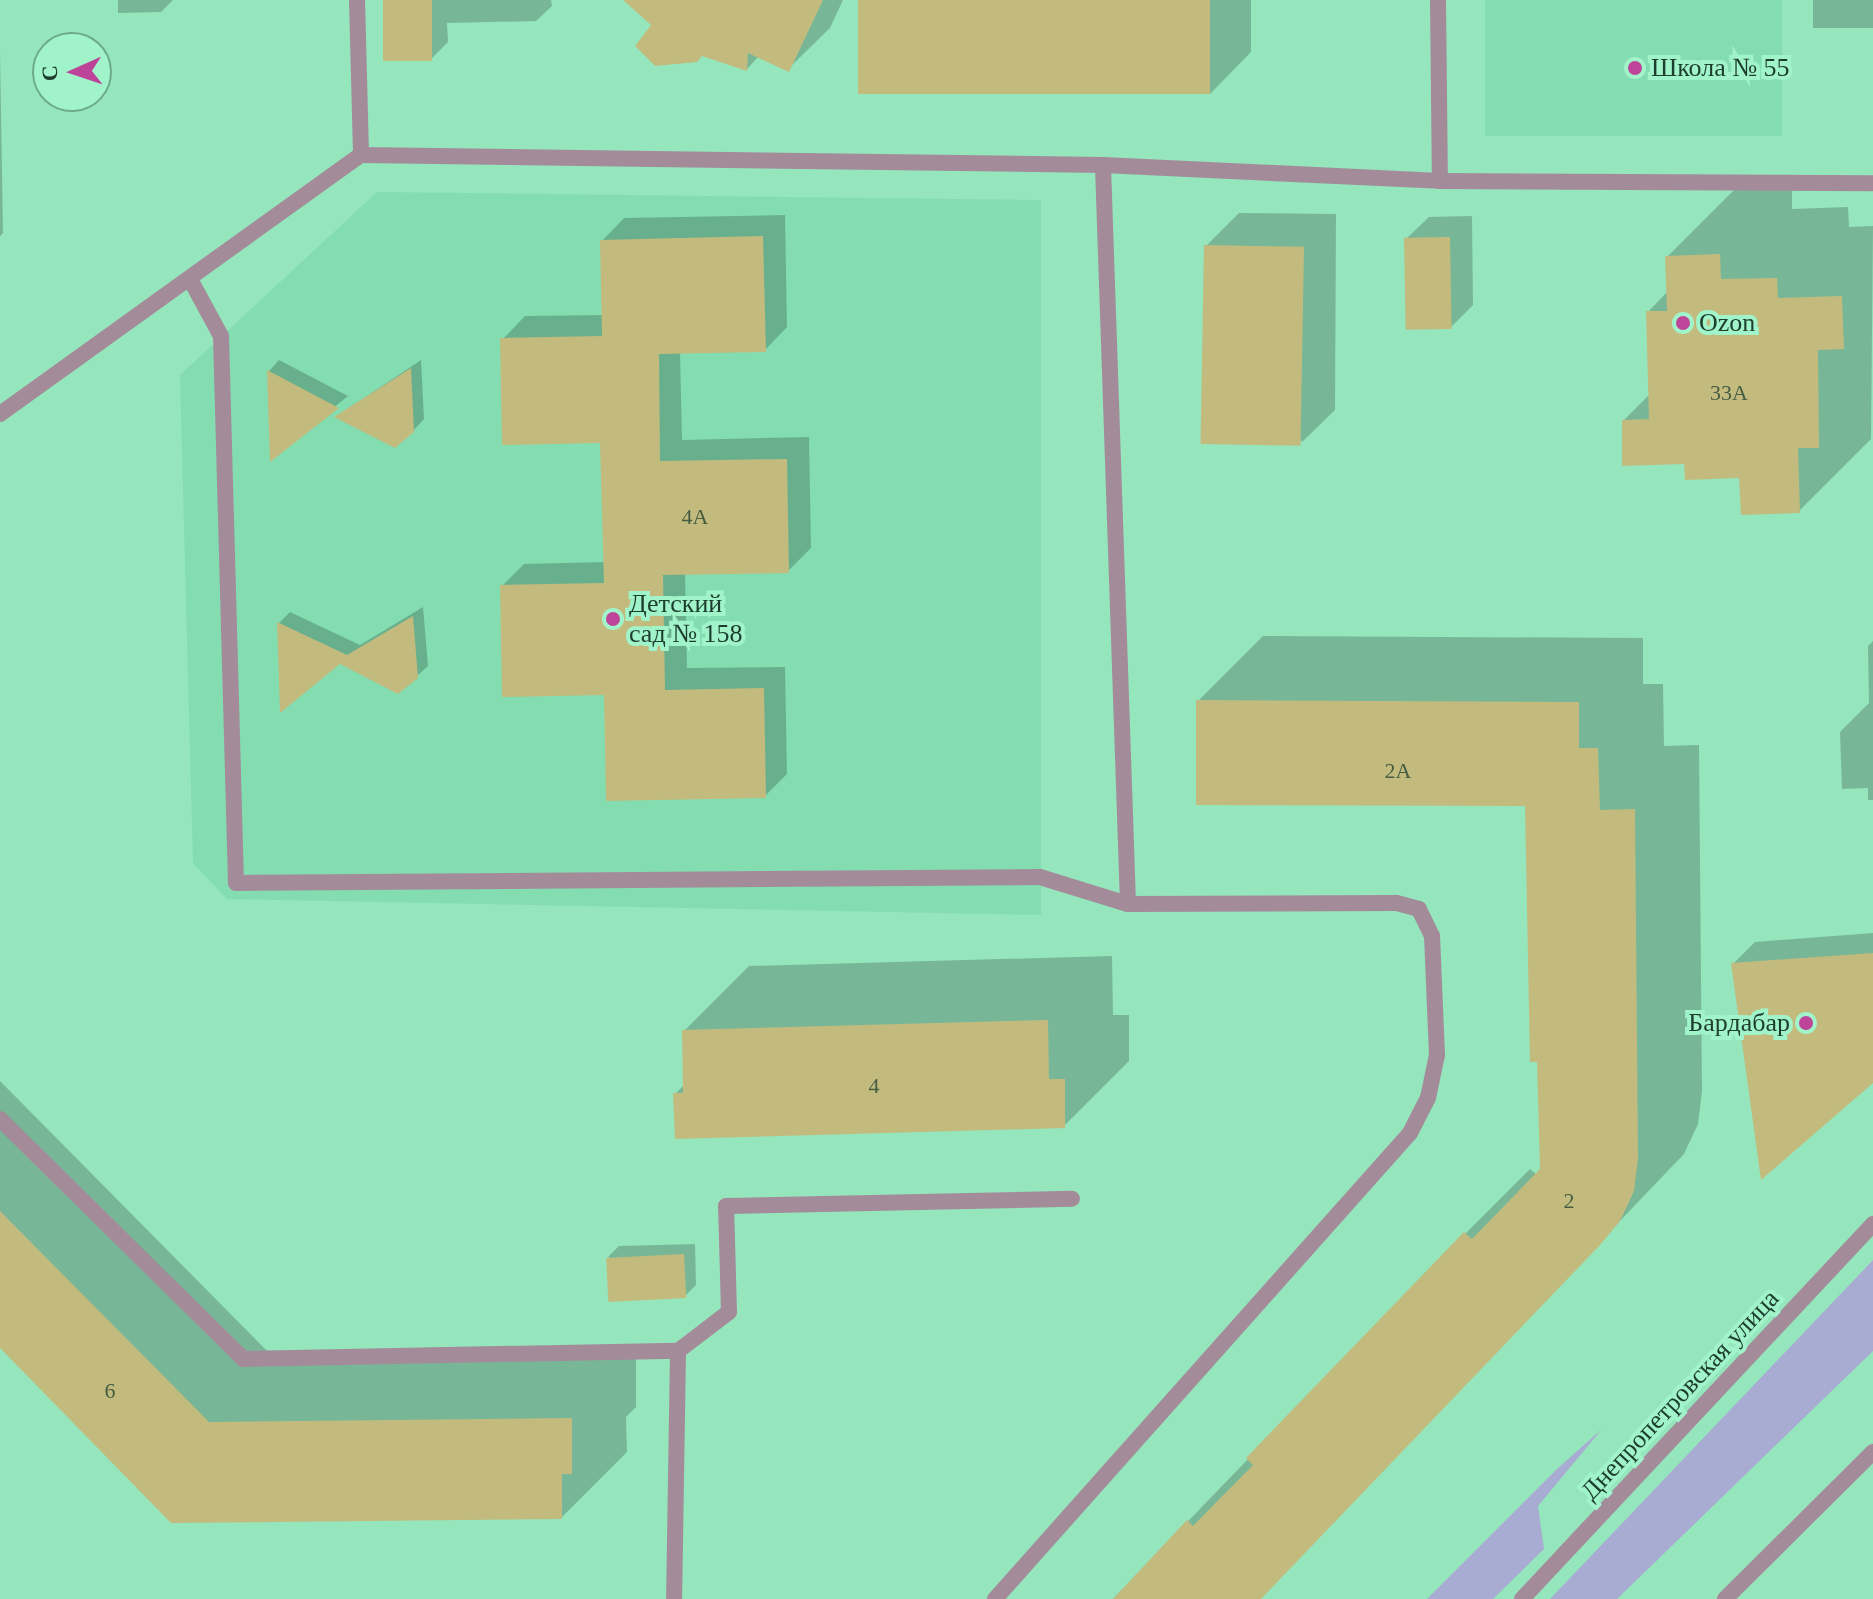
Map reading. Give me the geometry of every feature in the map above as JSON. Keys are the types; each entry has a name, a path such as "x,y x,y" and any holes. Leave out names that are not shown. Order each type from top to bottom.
{"street":[{"path":"357,0 361,155"},
{"path":"1438,0 1440,181"},
{"path":"0,414 361,155 1103,165 1440,181 1873,183"},
{"path":"1103,165 1128,904"},
{"path":"190,279 221,336 236,883 1040,877 1128,904 1396,903 1419,909 1432,936 1437,1055 1428,1098 1410,1133 995,1599"},
{"path":"0,1119 243,1359 678,1351 729,1312 726,1206 1072,1199"},
{"name":"Днепропетровская улица","path":"1522,1599 1873,1224"},
{"path":"674,1599 678,1351"},
{"path":"1725,1599 1873,1452"}],"shaded area":[{"name":"Школа № 55","path":"1485,0 1782,0 1782,136 1485,136"},
{"name":"Детский сад № 158","path":"377,192 1041,200 1041,915 227,899 193,863 180,375"},
{"path":"1873,1260 1873,1351 1617,1599 1550,1599"},
{"path":"1602,1429 1538,1506 1544,1549 1493,1599 1427,1599 1557,1469"}],"building":[{"path":"383,0 432,0 432,61 383,61"},
{"path":"623,0 823,0 789,72 748,53 747,71 702,56 697,62 655,66 635,46 651,25"},
{"path":"858,0 1210,0 1210,94 858,94"},
{"path":"763,236 766,352 659,354 660,461 787,459 789,573 663,575 665,690 764,688 766,798 606,801 604,695 502,697 500,585 604,583 600,443 502,445 500,338 602,336 600,240"},
{"path":"1450,237 1452,329 1406,330 1404,238"},
{"path":"1204,245 1304,247 1301,446 1201,444"},
{"path":"1720,254 1721,279 1777,278 1778,298 1842,296 1844,349 1818,350 1819,448 1798,448 1800,513 1741,515 1739,478 1685,480 1684,464 1622,466 1622,420 1649,419 1646,311 1667,311 1665,256"},
{"path":"411,368 414,432 395,448 334,417"},
{"path":"267,370 339,408 270,462"},
{"path":"413,616 418,678 398,694 340,664 280,713 277,622 347,655"},
{"path":"1196,700 1579,702 1579,748 1598,748 1600,810 1635,809 1638,1158 1634,1191 1620,1221 1600,1245 1261,1599 1113,1599 1187,1520 1193,1526 1253,1465 1246,1458 1464,1232 1472,1239 1540,1169 1537,1062 1530,1062 1525,806 1196,805"},
{"name":"Бардабар","path":"1873,953 1873,1083 1761,1180 1731,963"},
{"path":"1048,1020 1049,1079 1065,1079 1065,1128 675,1139 673,1093 683,1093 682,1030"},
{"path":"0,1211 209,1422 572,1418 572,1474 562,1474 562,1519 171,1523 0,1348"},
{"path":"684,1254 686,1298 608,1302 606,1258"}],"place":[{"name":"Школа № 55","path":"1635,68"},
{"name":"Ozon","path":"1683,323"},
{"name":"Детский сад № 158","path":"613,619"},
{"name":"Бардабар","path":"1806,1023"}]}
